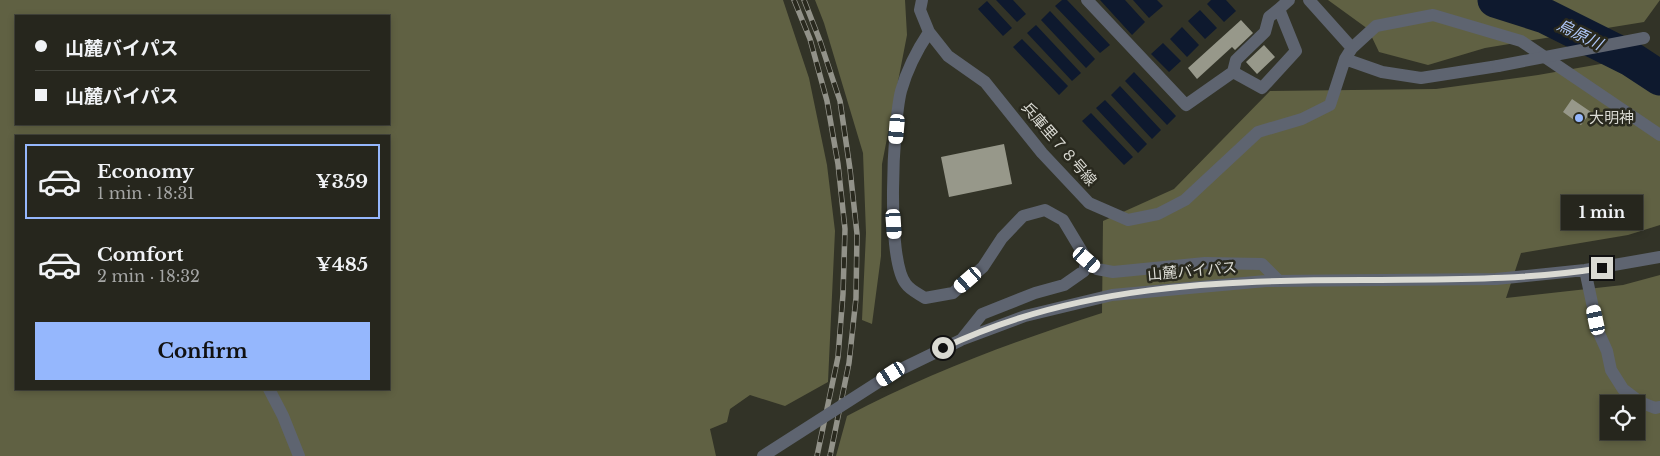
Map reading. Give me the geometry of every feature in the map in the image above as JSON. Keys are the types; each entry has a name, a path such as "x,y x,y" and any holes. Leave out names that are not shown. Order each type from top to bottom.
{"street":[{"path":"922,0 920,10 929,32 915,52 901,92 892,185 897,262 906,284 925,298 952,293 982,267 1002,238 1023,216 1045,210 1063,220 1087,260 1097,269 1113,272 1204,263 1262,264 1279,281"},
{"path":"1087,0 1186,106 1233,72 1236,60 1265,32 1269,18 1289,0"},
{"path":"1309,0 1352,48"},
{"path":"1233,72 1262,88 1296,51 1279,9"},
{"name":"兵庫里７８号線","path":"929,32 948,56 985,82 1042,153 1089,203 1128,220 1158,214 1185,200 1258,132 1302,119 1330,105 1345,59 1352,48 1376,26 1433,15 1521,42 1660,135"},
{"path":"1345,59 1382,72 1421,78 1498,66 1644,38"},
{"name":"山麓バイパス","path":"763,456 891,374 961,340 1025,316 1112,295 1200,286 1279,281 1496,279 1585,270 1660,257"},
{"path":"961,340 982,314 1034,293 1064,285 1084,271 1087,260"},
{"path":"1585,270 1598,331 1607,351 1611,370 1623,389 1640,402 1655,408 1660,407"},
{"path":"270,390 283,416 299,456"}],"green space":[{"path":"0,0 783,0 809,78 827,165 835,231 828,382 785,406 750,395 730,409 727,422 710,429 716,456 0,456"},
{"path":"815,0 905,0 907,35 882,164 881,256 872,324 862,320 866,233 863,153 824,23"},
{"path":"1328,0 1660,0 1644,22 1485,48 1428,65 1379,52 1368,29"},
{"path":"1646,56 1660,61 1660,225 1628,235 1521,253 1506,298 1623,285 1660,275 1660,456 836,456 847,416 878,400 972,359 1102,313 1103,221 1174,189 1270,91 1436,89 1538,75"}],"water":[{"path":"996,0 1013,0 1026,14 1017,22"},
{"path":"1062,0 1067,0 1110,45 1100,53 1055,6"},
{"path":"1100,0 1125,0 1145,22 1132,35"},
{"path":"1133,0 1157,0 1163,6 1149,18"},
{"path":"1211,0 1226,0 1236,11 1224,22 1207,4"},
{"path":"987,1 1012,28 1003,36 978,9"},
{"path":"1200,10 1217,28 1205,39 1188,21"},
{"path":"1050,11 1095,59 1086,68 1041,20"},
{"path":"1036,25 1081,73 1072,81 1027,33"},
{"path":"1182,27 1199,45 1187,57 1170,39"},
{"path":"1022,39 1068,86 1059,95 1013,47"},
{"path":"1163,43 1181,61 1169,72 1151,54"},
{"path":"1134,72 1176,116 1167,125 1125,81"},
{"path":"1120,86 1161,130 1152,139 1111,95"},
{"path":"1105,100 1147,144 1138,153 1096,108"},
{"path":"1091,113 1133,157 1124,165 1082,121"}],"building":[{"path":"1241,20 1253,33 1235,50 1232,47 1197,79 1188,68"},
{"path":"1264,45 1275,57 1257,74 1246,62"},
{"name":"大明神","path":"1572,99 1591,112 1581,125 1563,112"},
{"path":"1004,144 1012,184 949,197 941,157"}],"waterway":[{"name":"烏原川","path":"1495,0 1545,16 1631,59 1660,78"}],"railway":[{"path":"794,0 810,39 827,101 838,164 845,229 843,294 838,357 817,456"},
{"path":"804,0 840,101 857,234 856,298 849,363 830,456"}],"place":[{"name":"大明神","path":"1579,118"}],"route":[{"path":"943,348 1025,316 1112,295 1266,281 1496,279 1602,268"}]}
